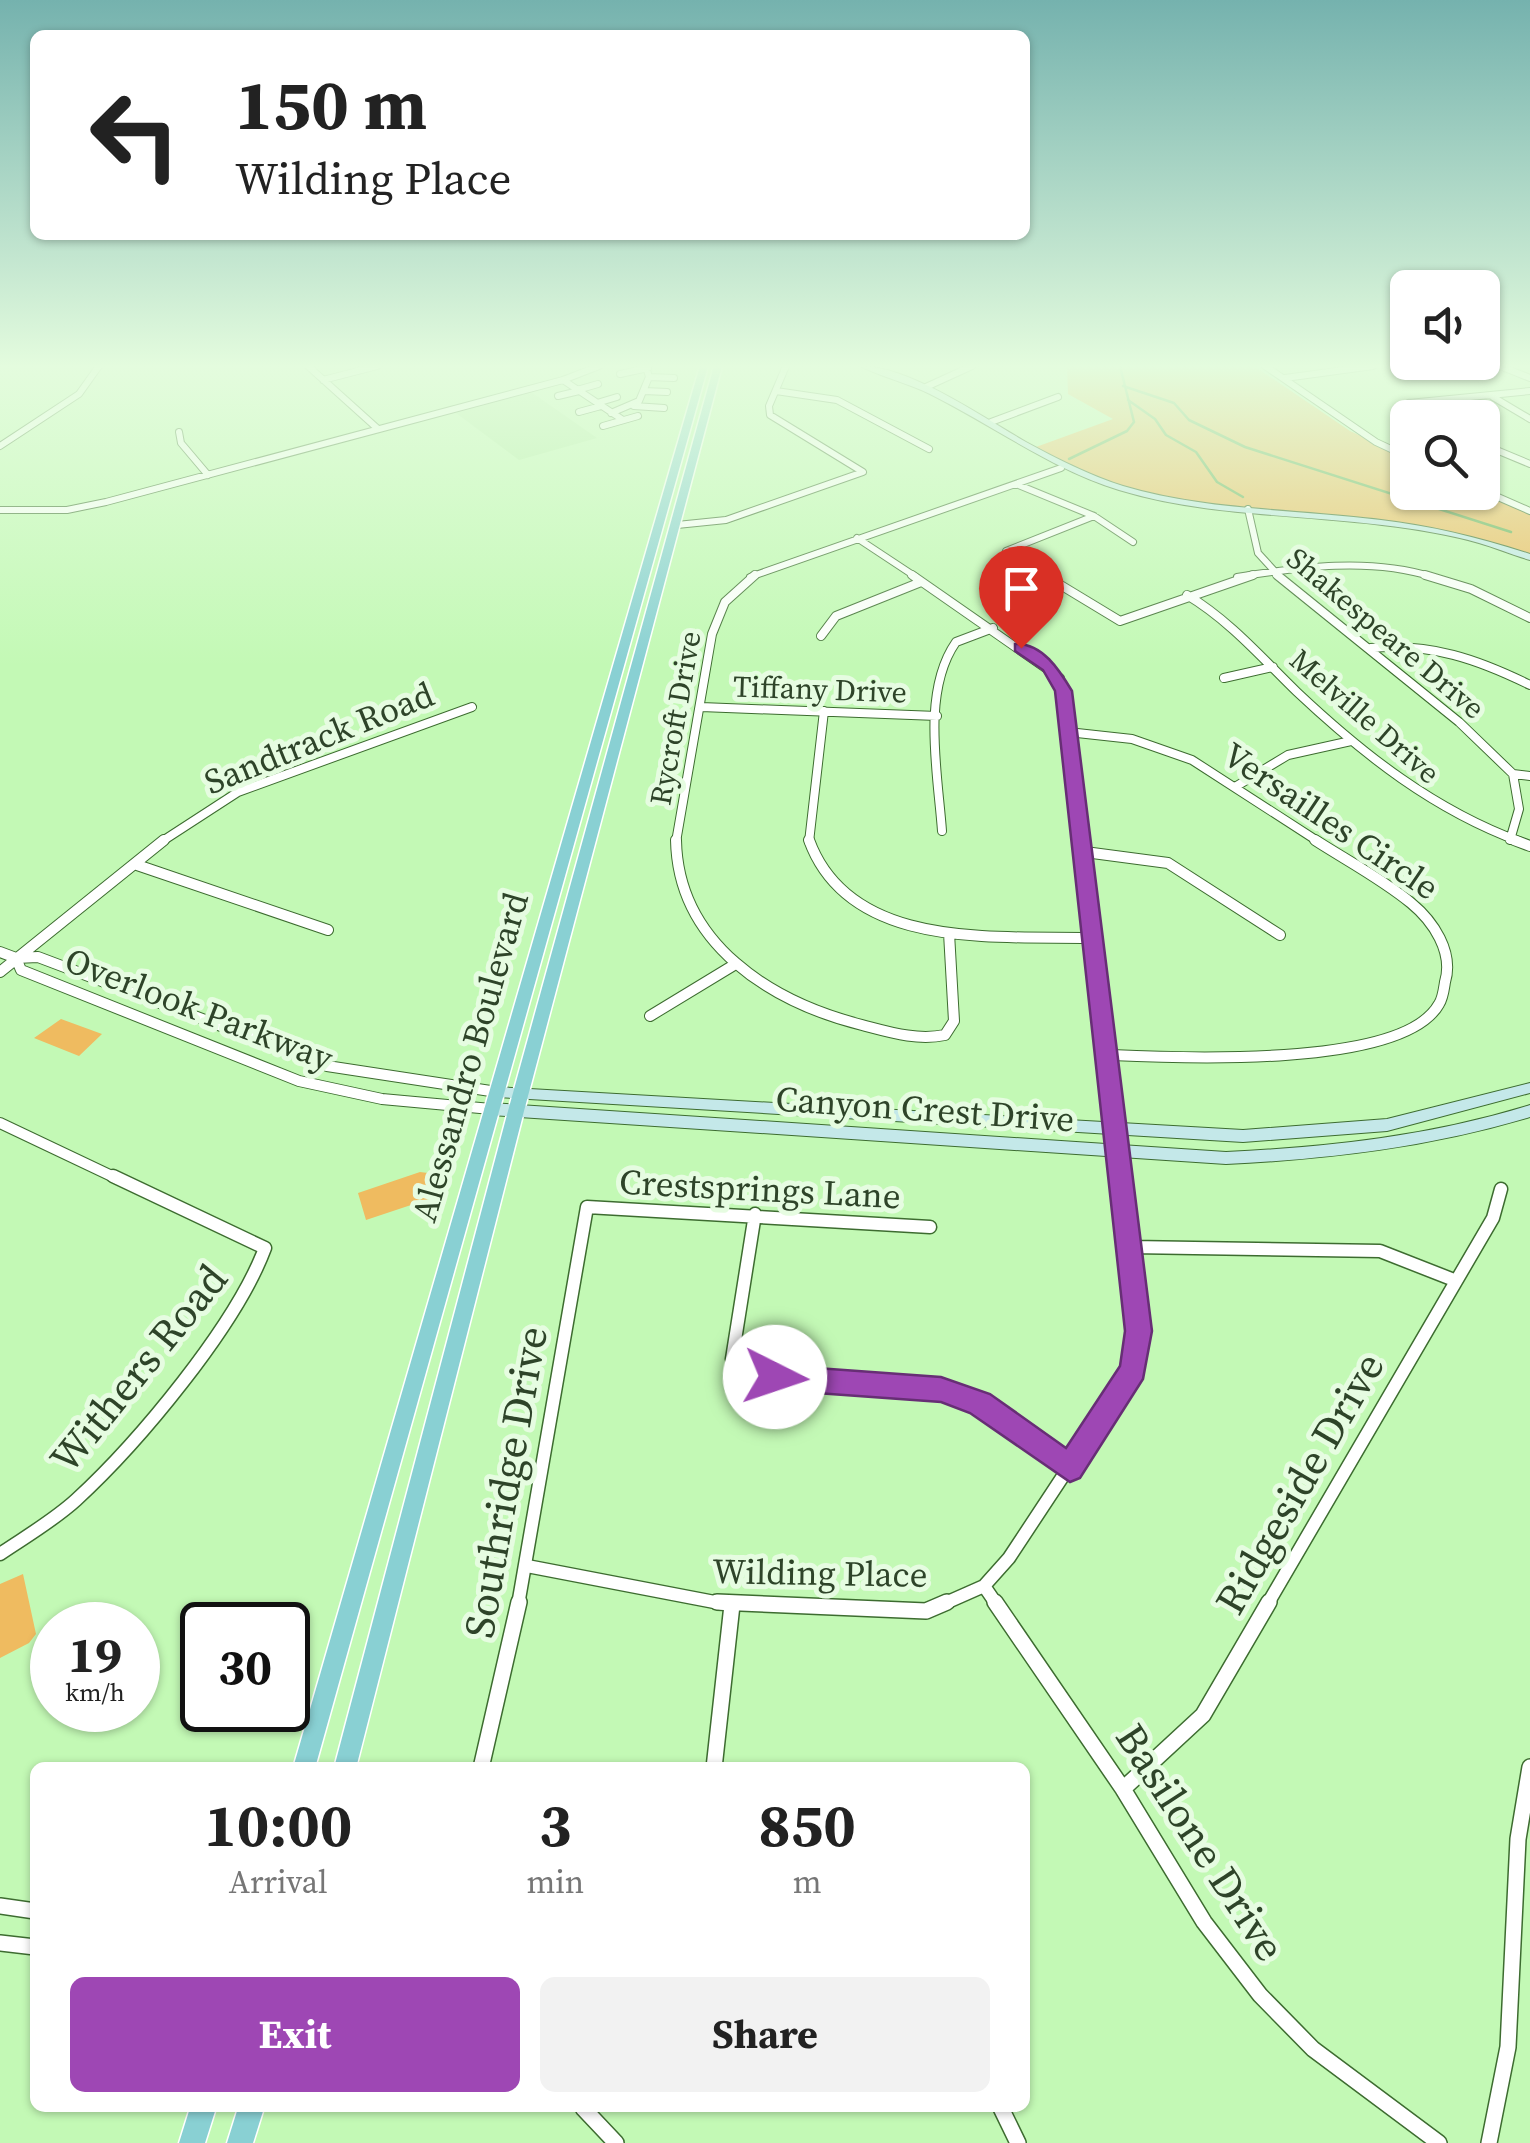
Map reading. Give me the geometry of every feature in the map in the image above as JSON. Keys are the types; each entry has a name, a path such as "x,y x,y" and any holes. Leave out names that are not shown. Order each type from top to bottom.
{"main road":[{"name":"Alessandro Boulevard","path":"306,1762 675,466"},
{"name":"Alessandro Boulevard","path":"347,1762 516,1111 692,466"},
{"path":"1058,466 1127,490 1248,510 1414,524 1527,553"},
{"name":"Canyon Crest Drive","path":"494,1101 521,1094 1242,1136 1387,1125 1530,1088"},
{"name":"Canyon Crest Drive","path":"494,1101 516,1111 1226,1158 1318,1154 1478,1129 1530,1112"},
{"path":"192,2143 203,2112"},
{"path":"240,2143 250,2112"}],"street":[{"path":"200,466 208,475"},
{"path":"0,510 77,508 241,466"},
{"path":"676,525 726,520 862,472 852,466"},
{"name":"Rycroft Drive","path":"949,933 954,1022 945,1035 930,1039 844,1022 783,997 734,965 693,912 675,855 715,619 734,588 752,576 1061,468"},
{"path":"1015,483 1094,516 1133,542"},
{"path":"1500,498 1530,511"},
{"name":"Shakespeare Drive","path":"1248,510 1258,553 1274,572 1371,648 1513,774"},
{"path":"1094,516 1006,551 1120,621 1225,580 1325,564 1414,571 1471,589 1530,618"},
{"name":"Wilding Place","path":"526,1566 732,1605 926,1611 984,1586 1010,1558 1133,1370 1139,1331 1132,1247 1119,1128 1089,938 1085,852 1060,678 857,538"},
{"path":"821,636 836,616 922,582"},
{"name":"Melville Drive","path":"1188,595 1211,609 1352,741 1430,803 1480,830 1530,846"},
{"path":"942,831 938,716 943,661 956,642 992,628"},
{"path":"1371,648 1404,644 1459,651 1530,686"},
{"path":"1224,678 1273,667"},
{"name":"Sandtrack Road","path":"0,972 184,824 238,792 472,707"},
{"name":"Tiffany Drive","path":"701,707 938,716"},
{"path":"824,711 808,841 836,886 857,904 896,924 949,933 1089,938"},
{"name":"Versailles Circle","path":"1068,732 1132,740 1166,749 1235,787 1410,902 1435,925 1445,946 1449,991 1445,1004 1427,1022 1404,1034 1342,1048 1260,1056 1108,1055"},
{"path":"1235,787 1288,755 1352,741"},
{"path":"1510,840 1518,809 1513,774 1530,776"},
{"path":"1085,852 1168,863 1280,934"},
{"path":"137,865 328,930"},
{"name":"Overlook Parkway","path":"0,952 16,958 38,957 327,1066 494,1101"},
{"name":"Overlook Parkway","path":"16,958 21,970 268,1072 382,1098 494,1101"},
{"path":"650,1016 734,965"},
{"name":"Withers Road","path":"0,1123 265,1248 263,1263 244,1291 138,1434 75,1500 0,1554"},
{"name":"Ridgeside Drive","path":"1123,1789 1203,1714 1493,1218 1501,1189"},
{"name":"Crestsprings Lane","path":"587,1207 930,1227"},
{"name":"Southridge Drive","path":"482,1762 526,1566 587,1207"},
{"path":"754,1214 732,1359 749,1372 775,1377 941,1390 980,1404 1070,1468"},
{"path":"1132,1247 1380,1251 1454,1280"},
{"name":"Basilone Drive","path":"984,1586 1123,1789 1204,1922 1260,1995 1313,2049 1439,2143"},
{"path":"715,1762 732,1605"},
{"path":"1489,2143 1503,2098 1512,2028 1517,1848 1530,1767"},
{"path":"0,1906 30,1910"},
{"path":"0,1943 30,1946"},
{"path":"587,2112 616,2143"},
{"path":"1003,2112 1018,2143"}],"shaded area":[{"path":"1066,466 1390,466 1390,510 1500,510 1500,499 1530,510 1530,553 1510,551 1428,527 1224,509 1121,490"},
{"path":"61,1019 102,1034 79,1056 34,1038"},
{"path":"420,1172 428,1173 434,1192 429,1199 366,1220 358,1193"},
{"path":"23,1574 30,1606 30,1642 0,1658 0,1584"}],"waterway":[{"path":"1206,466 1217,482 1243,497"},
{"path":"1304,466 1511,532"}],"route":[{"path":"775,1377 941,1390 980,1404 1070,1468 1133,1370 1139,1331 1132,1247 1119,1128 1089,938 1085,852 1063,691 1060,678 1050,667 1021,648"}]}
